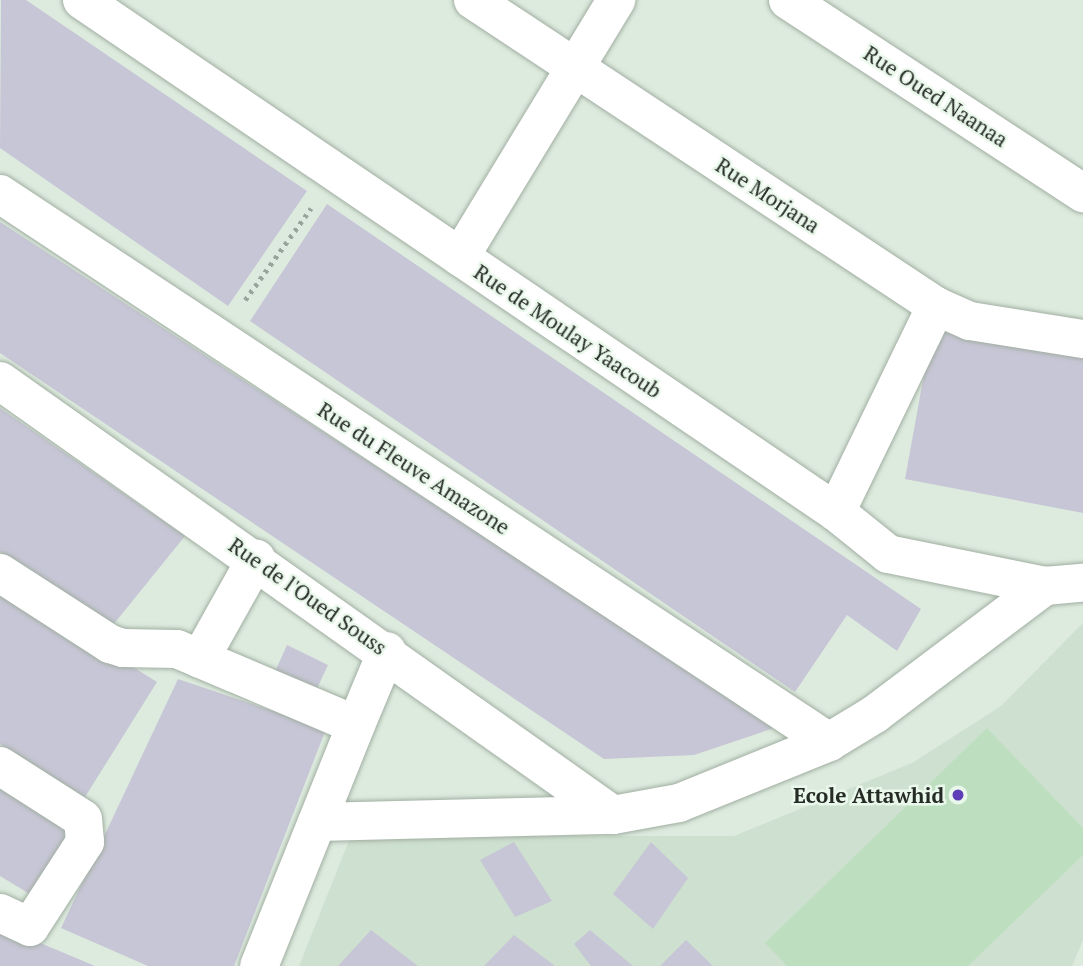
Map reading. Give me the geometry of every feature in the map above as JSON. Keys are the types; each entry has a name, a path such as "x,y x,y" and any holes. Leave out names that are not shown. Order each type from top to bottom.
{"street":[{"name":"Rue de Moulay Yaacoub","path":"82,0 836,512 888,554 1045,586 1083,583"},
{"name":"Rue Morjana","path":"473,0 936,306 970,321 1083,339"},
{"path":"460,257 616,0"},
{"name":"Rue Oued Naanaa","path":"788,0 1083,193"},
{"name":"Rue du Fleuve Amazone","path":"0,194 829,742"},
{"path":"836,512 936,306"},
{"name":"Rue de l'Oued Souss","path":"0,381 387,651 613,815"},
{"path":"200,659 256,559"},
{"path":"0,573 110,644 136,649 166,646 356,725"},
{"path":"317,822 613,815 679,803 829,742 875,714 1045,586"},
{"path":"259,966 387,651"},
{"path":"0,766 83,819 85,842 30,927 0,913"}],"path":[{"path":"218,338 335,173"}],"shaded area":[{"name":"Ecole Attawhid","path":"1083,623 1083,940 1072,966 299,966 354,828 436,836 734,836 912,763 1001,706"}],"green space":[{"path":"987,728 1083,828 1083,855 968,966 787,966 765,943"}],"building":[{"path":"1,0 26,0 307,191 228,306 0,148"},
{"path":"327,204 921,609 897,651 847,615 795,692 250,321"},
{"path":"0,222 777,727 694,755 604,759 0,353"},
{"path":"932,330 1083,358 1083,513 905,479"},
{"path":"0,408 185,536 113,625 0,552"},
{"path":"0,584 157,682 85,797 0,744"},
{"path":"287,645 328,665 314,695 273,676"},
{"path":"178,679 326,729 234,966 148,966 61,928"},
{"path":"0,785 72,830 33,896 0,876"},
{"path":"514,842 552,901 515,917 480,860"},
{"path":"651,842 688,878 653,929 613,894"},
{"path":"0,926 95,966 0,966"},
{"path":"371,930 418,966 338,966"},
{"path":"590,930 633,966 591,966 574,944"},
{"path":"514,935 555,966 484,966"},
{"path":"686,940 713,966 660,966"}],"place":[{"name":"Ecole Attawhid","path":"958,795"}]}
